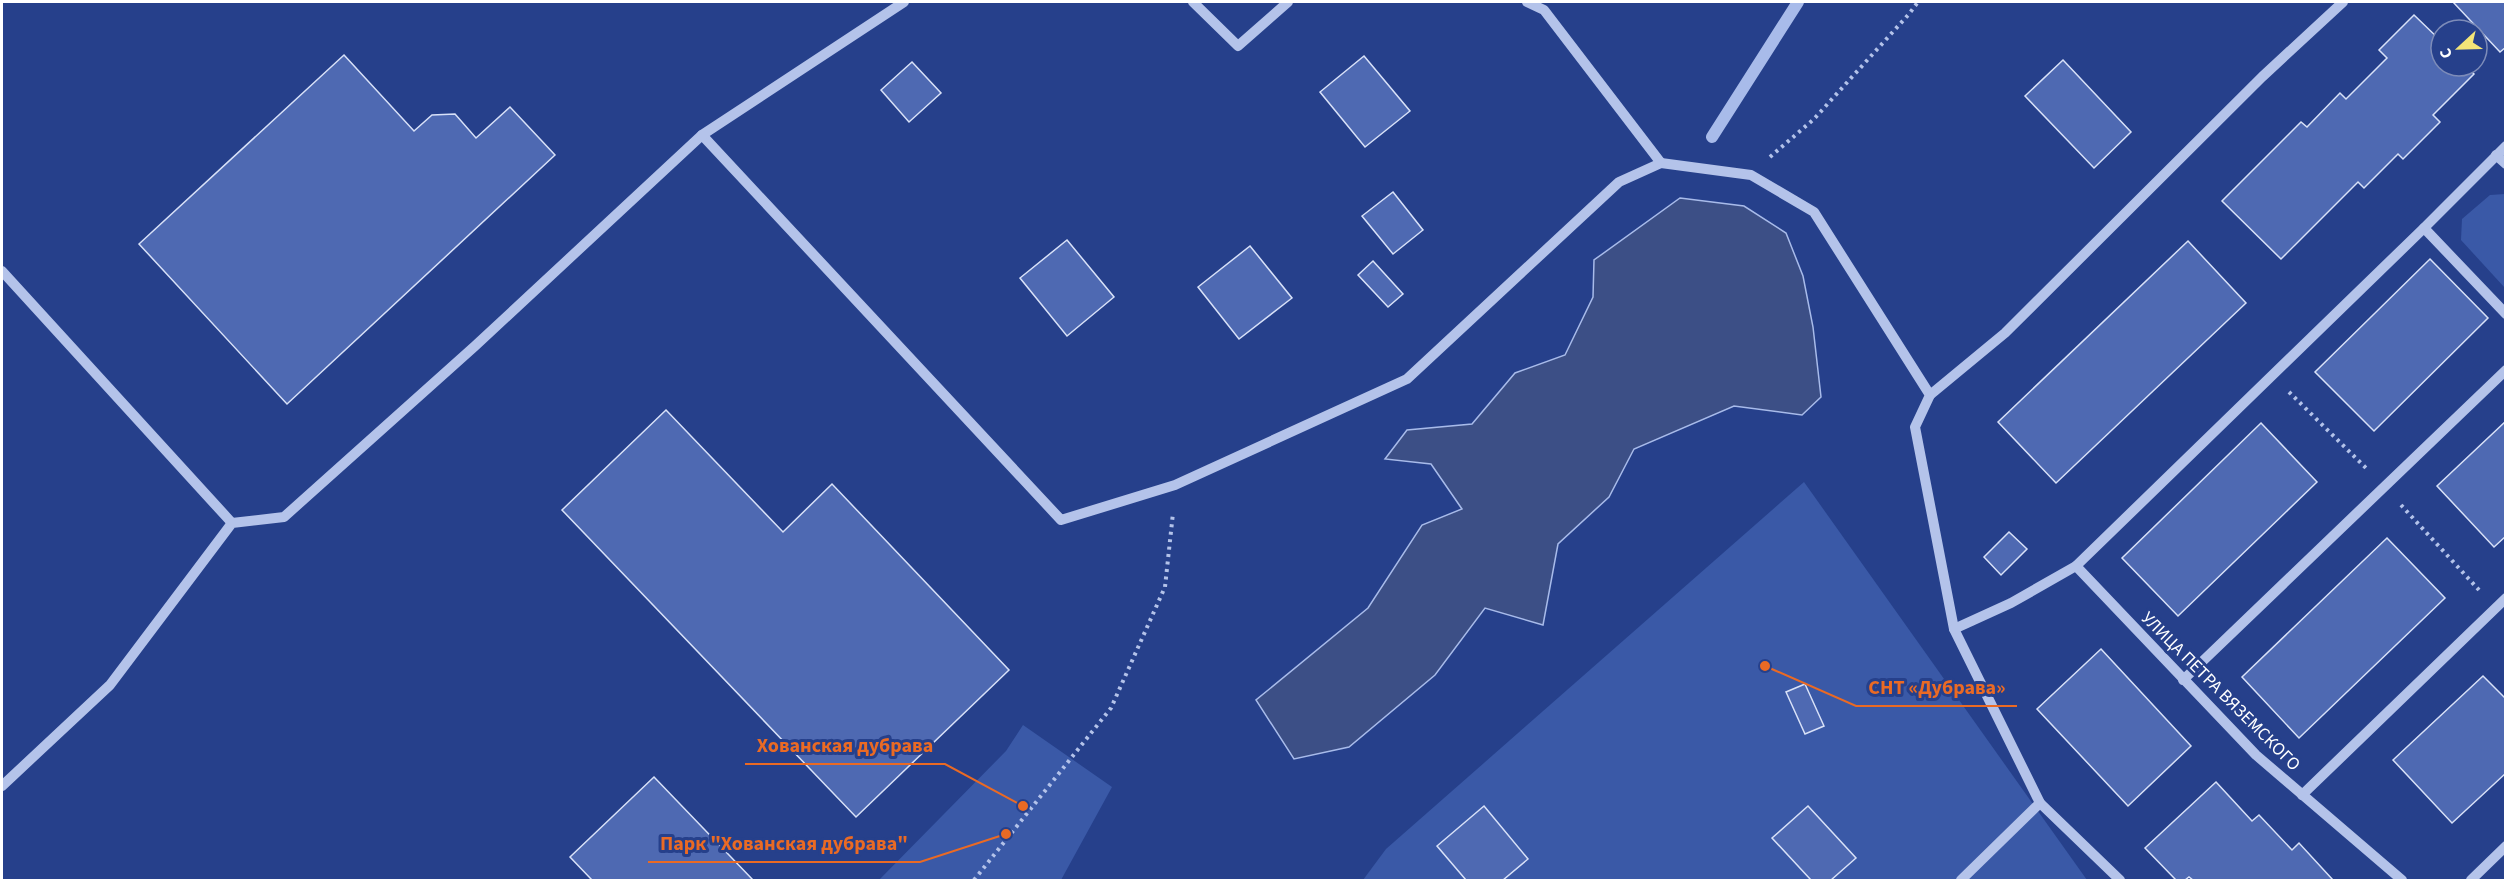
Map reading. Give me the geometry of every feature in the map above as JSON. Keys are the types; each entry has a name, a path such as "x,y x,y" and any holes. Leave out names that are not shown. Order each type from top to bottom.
{"street":[{"path":"2,786 110,685 232,523 284,517 484,338 702,135 903,2"},
{"path":"1193,2 1238,46 1288,2"},
{"path":"1527,2 1544,10 1661,163"},
{"path":"2120,880 2040,803 1954,629 1915,427 1930,395 2005,333 2262,77 2343,2"},
{"path":"702,135 1061,520 1175,485 1407,380 1619,183 1661,163 1751,175 1814,212 1930,395"},
{"path":"1954,629 2011,603 2076,566 2424,228 2505,146"},
{"path":"2496,155 2505,164"},
{"path":"2424,228 2505,314"},
{"path":"2,271 232,523"},
{"path":"2183,680 2505,370"},
{"name":"УЛИЦА ПЕТРА ВЯЗЕМСКОГО","path":"2076,566 2256,755 2402,880"},
{"path":"2302,795 2505,598"},
{"path":"1961,880 2040,803"},
{"path":"2471,880 2505,846"}],"path":[{"path":"1751,175 1814,119 1918,2"},
{"path":"974,880 1111,708 1165,587 1175,485"}],"shaded area":[{"path":"2506,194 2505,288 2461,240 2462,219 2490,195"},
{"path":"1680,198 1744,206 1786,233 1803,276 1813,327 1821,397 1802,415 1734,406 1634,449 1609,497 1558,544 1543,625 1485,608 1435,675 1349,747 1294,759 1256,700 1368,608 1422,525 1462,509 1431,464 1385,459 1407,430 1472,424 1515,373 1565,355 1593,297 1594,260"},
{"path":"1804,482 2087,880 1363,880 1386,849"},
{"path":"1023,725 1112,787 1061,880 879,880 1006,751"}],"building":[{"path":"2453,2 2506,2 2506,47 2500,52 2489,40 2489,18 2468,18"},
{"path":"2414,15 2429,29 2429,78 2470,78 2433,115 2440,122 2403,159 2398,154 2364,188 2358,182 2281,259 2222,201 2301,122 2307,127 2340,93 2346,99 2387,58 2379,50"},
{"path":"344,55 414,131 432,115 455,114 476,138 510,107 555,155 287,404 139,244"},
{"path":"1364,56 1410,111 1365,147 1320,92"},
{"path":"2063,60 2131,132 2094,168 2025,96"},
{"path":"912,62 941,93 909,122 881,90"},
{"path":"1393,192 1423,230 1393,254 1362,216"},
{"path":"1067,240 1114,297 1067,336 1020,278"},
{"path":"2188,241 2246,303 2056,483 1998,422"},
{"path":"1250,246 1292,298 1239,339 1198,287"},
{"path":"2430,259 2488,318 2374,431 2315,372"},
{"path":"1373,261 1403,294 1388,307 1358,275"},
{"path":"666,410 783,532 832,484 1009,670 856,817 562,510"},
{"path":"2506,421 2506,536 2494,547 2437,486"},
{"path":"2261,423 2317,482 2178,616 2122,558"},
{"path":"2009,532 2027,549 2001,575 1984,557"},
{"path":"2387,538 2445,598 2299,738 2242,677"},
{"path":"2101,649 2191,746 2128,806 2037,709"},
{"path":"2483,676 2506,699 2506,773 2452,823 2393,760"},
{"path":"1805,684 1824,726 1805,734 1786,692"},
{"path":"654,777 753,880 592,880 570,857"},
{"path":"2216,782 2252,821 2259,815 2292,850 2299,843 2333,880 2193,880 2189,877 2185,880 2176,880 2145,848"},
{"path":"1484,806 1528,859 1503,880 1466,880 1437,846"},
{"path":"1808,806 1856,858 1831,880 1811,880 1772,838"}],"waterway":[{"path":"1712,137 1798,2"}],"place":[{"name":"СНТ «Дубрава»","path":"1765,666"},
{"name":"Хованская дубрава","path":"1023,806"},
{"name":"Парк \"Хованская дубрава\"","path":"1006,834"}]}
